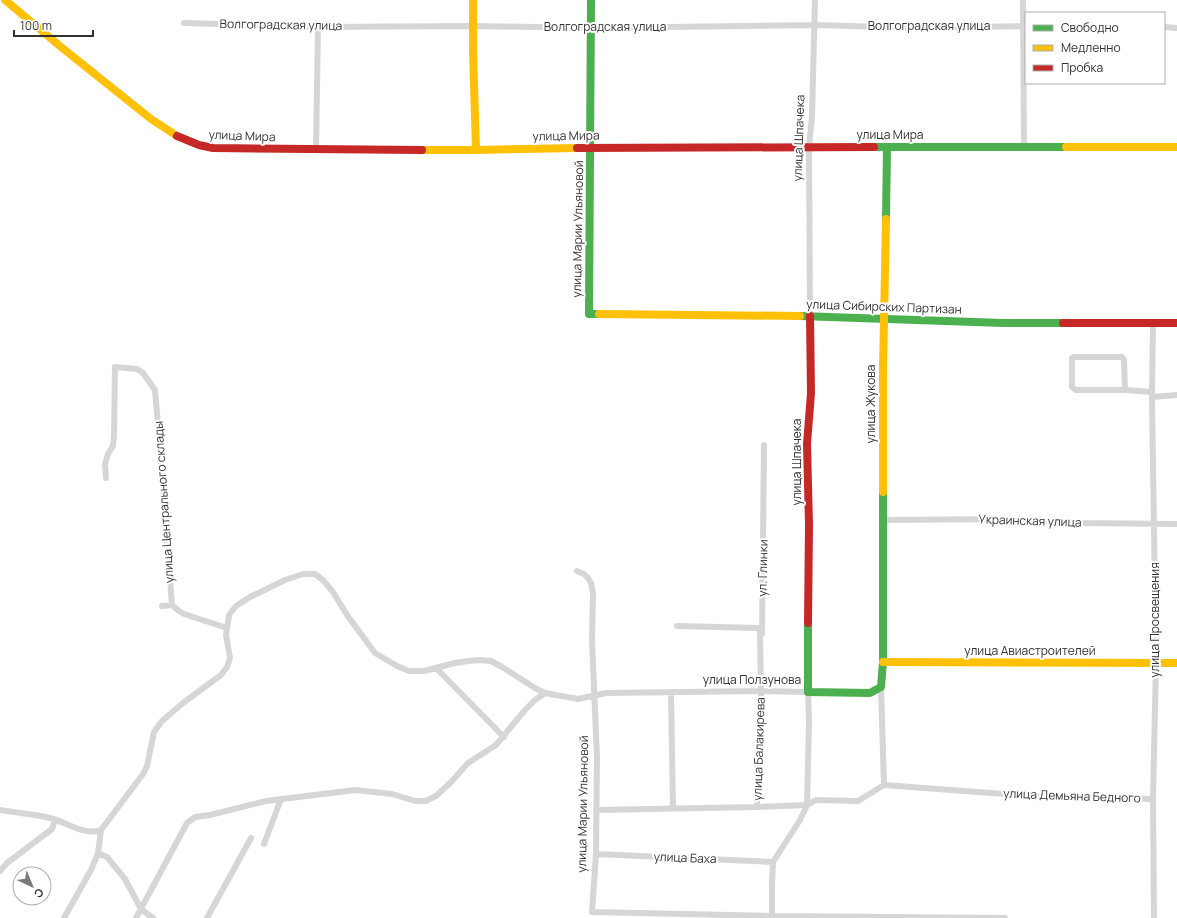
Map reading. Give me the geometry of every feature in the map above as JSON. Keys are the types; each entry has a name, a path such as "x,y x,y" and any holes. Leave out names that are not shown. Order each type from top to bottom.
{"street":[{"name":"улица Мира","path":"5,0 78,61 161,126 182,140 194,145 213,148 476,150 591,147 1177,147"},
{"path":"472,0 476,150"},
{"name":"улица Марии Ульяновой","path":"589,314 591,0"},
{"name":"улица Шпачека","path":"773,862 800,820 807,805 810,524 807,444 811,393 810,147 815,0"},
{"path":"1023,0 1024,146"},
{"name":"Волгоградская улица","path":"184,23 318,27 473,26 591,28 814,25 916,28 1024,26"},
{"path":"316,149 318,27"},
{"path":"1165,27 1177,28"},
{"name":"улица Жукова","path":"883,662 883,406 887,147"},
{"name":"улица Сибирских Партизан","path":"589,314 810,316 884,320 1010,323 1177,323"},
{"name":"улица Просвещения","path":"1153,323 1152,394 1156,663 1153,799 1154,918"},
{"path":"1124,390 1124,360 1122,357 1072,358 1072,384 1074,389 1124,390 1152,394 1177,395"},
{"name":"улица Центрального склады","path":"106,478 105,464 108,454 113,446 114,436 115,367 137,369 144,373 154,390 172,605"},
{"name":"ул. Глинки","path":"762,691 764,445"},
{"name":"Украинская улица","path":"884,520 1004,519 1079,523 1177,524"},
{"name":"улица Марии Ульяновой","path":"577,571 584,574 588,578 591,583 593,593 592,640 597,751 596,854 592,912 717,916"},
{"name":"улица Ползунова","path":"227,628 229,615 236,606 250,597 285,580 303,574 315,574 323,580 333,592 347,615 375,653 409,671 424,671 468,661 491,661 535,688 546,693 578,699 606,693 762,691 870,694 881,687"},
{"path":"64,918 98,853 101,830 143,774 147,766 154,732 162,721 183,703 221,675 227,667 230,658 226,635 227,628 184,614 172,605 162,606"},
{"name":"улица Балакирева","path":"677,626 758,628 760,632 762,691 761,724 758,748 757,807"},
{"path":"596,810 757,807 807,805 816,800 858,801 884,785 881,687 883,662"},
{"name":"улица Авиастроителей","path":"883,662 1177,663"},
{"path":"436,668 504,737"},
{"path":"671,692 673,808"},
{"path":"136,918 187,823 195,817 210,815 266,801 355,790 392,794 415,801 426,801 436,796 468,764 496,745 525,710 535,700 546,693"},
{"name":"улица Демьяна Бедного","path":"884,785 1031,796 1153,799"},
{"path":"264,844 281,799"},
{"path":"0,810 51,818 81,830 94,832 101,830"},
{"path":"0,870 52,829 55,820"},
{"path":"208,918 251,838"},
{"path":"98,853 107,857 126,879 141,909 154,918"},
{"name":"улица Баха","path":"596,854 773,862"},
{"path":"772,916 773,862"},
{"path":"717,916 1005,918"}],"traffic: fast":[{"path":"591,0 589,314 599,314"},
{"path":"874,147 1066,147"},
{"path":"886,219 887,147"},
{"path":"800,316 1003,323 1063,323"},
{"path":"808,623 808,692 870,693 881,687 883,662 883,492"}],"traffic: slow":[{"path":"5,0 151,119 177,136"},
{"path":"473,0 476,150"},
{"path":"1066,147 1177,147"},
{"path":"422,150 577,148"},
{"path":"883,492 883,371 886,219"},
{"path":"599,314 800,316"},
{"path":"883,662 1177,663"}],"traffic: jam":[{"path":"177,136 199,145 213,148 422,150"},
{"path":"577,148 874,147"},
{"path":"808,623 809,524 807,444 811,393 810,316"},
{"path":"1063,323 1177,323"}]}
